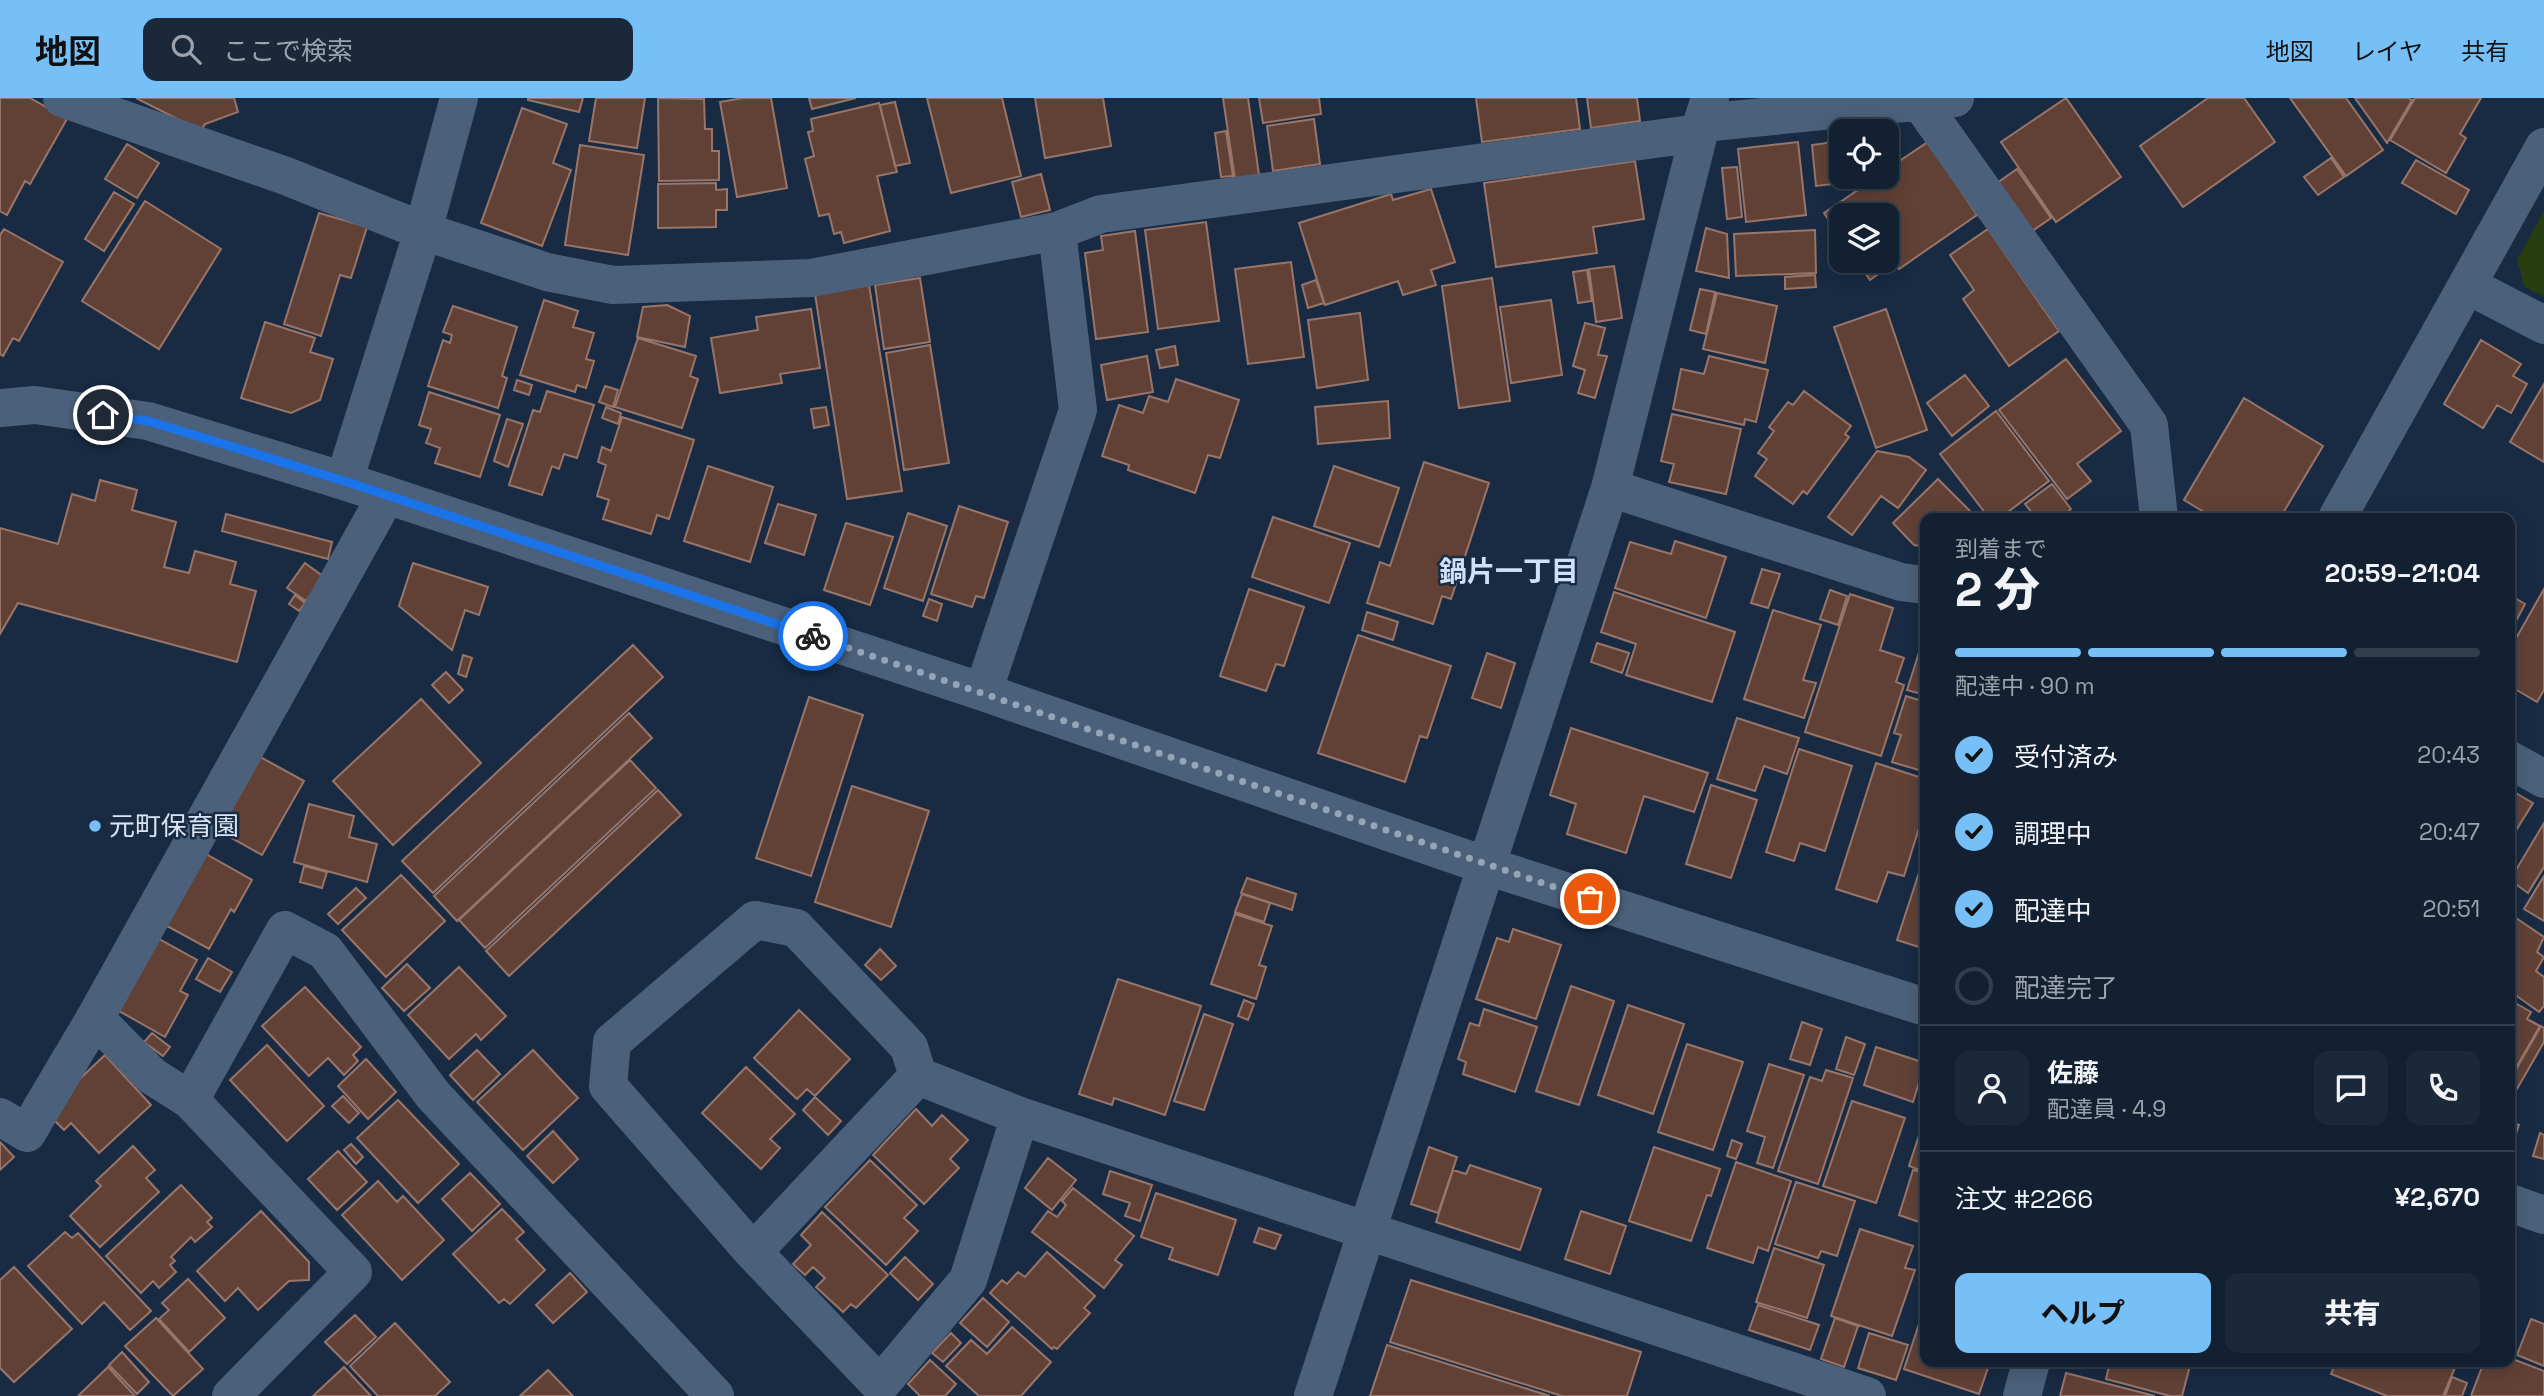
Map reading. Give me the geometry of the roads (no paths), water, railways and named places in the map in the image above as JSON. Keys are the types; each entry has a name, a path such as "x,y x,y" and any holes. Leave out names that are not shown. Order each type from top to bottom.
{"street":[{"path":"62,98 286,176 423,231 547,272 613,285 811,278 1057,231 1101,214 1704,118 1938,100 2149,425 2158,513"},
{"path":"344,481 423,231 459,98"},
{"path":"1313,1396 1610,488 1704,118"},
{"path":"2340,513 2544,147"},
{"path":"983,692 1078,410 1057,231"},
{"path":"2467,285 2544,325"},
{"path":"0,408 35,405 148,421 344,481 983,692 1487,866 1920,1004"},
{"path":"1610,488 1901,582 1920,584"},
{"path":"0,1117 27,1133 95,1018 386,496"},
{"path":"2515,763 2544,779"},
{"path":"918,1076 909,1047 796,928 755,920 612,1042 608,1086 753,1252 880,1385 968,1280 1020,1116"},
{"path":"190,1100 285,930 325,951 433,1095 715,1396"},
{"path":"95,1018 152,1076 190,1100 353,1272 231,1396"},
{"path":"918,1076 1020,1116 1867,1396"},
{"path":"753,1252 918,1076"},
{"path":"2515,1205 2544,1215"},
{"path":"2022,1396 2030,1367"}],"place":[{"name":"元町保育園","path":"95,826"}],"district":[{"name":"鍋片一丁目","path":"1509,571"}]}
